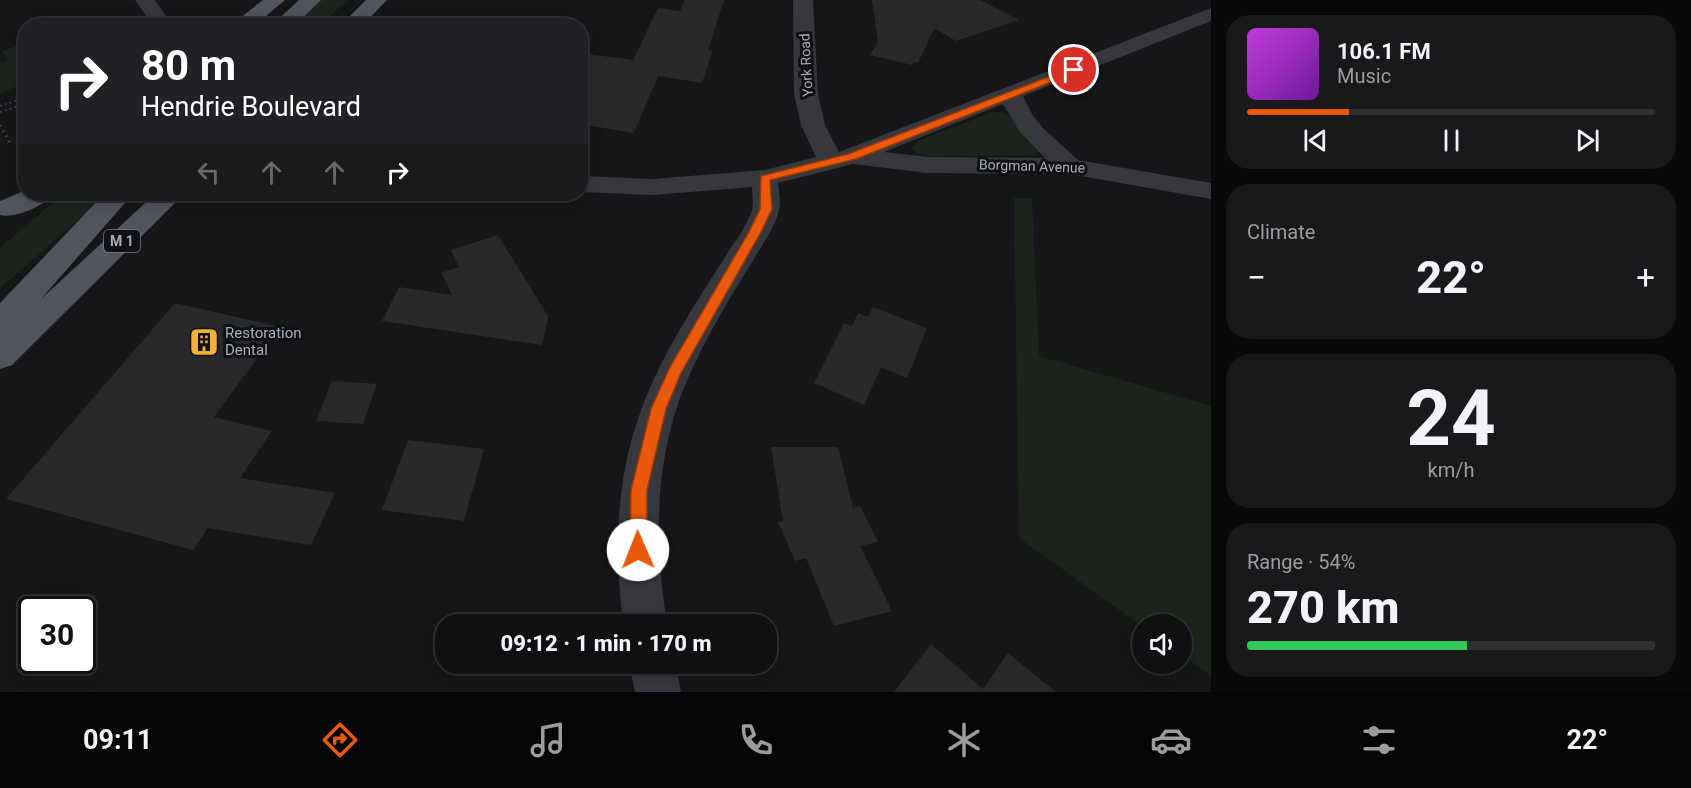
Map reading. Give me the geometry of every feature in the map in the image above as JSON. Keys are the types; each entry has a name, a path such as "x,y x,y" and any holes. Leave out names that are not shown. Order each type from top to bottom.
{"main road":[{"path":"251,18 275,0"},
{"path":"290,18 311,0"},
{"path":"358,18 377,0"},
{"path":"0,323 112,201"},
{"name":"M 1","path":"0,356 164,201"}],"street":[{"path":"145,0 157,18"},
{"name":"York Road","path":"803,0 806,94 813,125 842,159"},
{"path":"588,184 653,187 765,178 842,159 1211,14"},
{"path":"1011,94 1018,114 1029,130 1070,166"},
{"name":"Borgman Avenue","path":"842,159 928,165 1070,166 1211,191"},
{"path":"644,614 637,533 639,490 658,409 694,337 766,209 765,178"},
{"path":"654,674 658,692"}],"path":[{"path":"0,106 18,100"},
{"path":"0,112 18,106"},
{"path":"0,125 10,144"}],"shaded area":[{"path":"318,0 348,0 327,18 300,18"},
{"path":"18,45 18,86 0,93 0,62 8,59 2,51"},
{"path":"994,112 1014,120 1040,150 1039,152 1034,155 930,156 919,154 912,148 917,141"},
{"path":"1014,198 1032,198 1039,356 1211,406 1211,676 1192,662 1192,614 1132,614 1132,619 1019,538"},
{"path":"55,201 96,201 92,208 0,288 0,248"}],"building":[{"path":"685,0 724,0 708,50 713,50 702,83 658,76 634,133 588,125 588,54 633,60 658,8 680,11"},
{"path":"872,0 980,0 1019,20 956,41 934,28 918,63 913,62 912,65 870,55 878,41"},
{"path":"498,235 548,316 542,345 382,321 399,287 452,295 441,273 459,267 451,250"},
{"path":"175,303 280,327 214,417 272,431 240,478 335,493 311,545 208,528 193,550 6,499"},
{"path":"873,307 927,328 907,378 881,367 864,405 814,383 844,323 852,326 858,313 868,317"},
{"path":"332,381 377,384 363,424 316,421"},
{"path":"408,440 484,449 464,521 382,510"},
{"path":"771,447 838,447 853,508 860,506 878,542 860,546 892,611 834,626 806,558 795,561 778,522 783,521"},
{"path":"931,644 983,689 1008,653 1056,692 894,692"}],"place":[{"name":"Restoration Dental","path":"204,342"}],"route":[{"path":"638,550 639,490 658,409 698,328 755,232 766,209 765,178 852,156 1074,70"}]}
